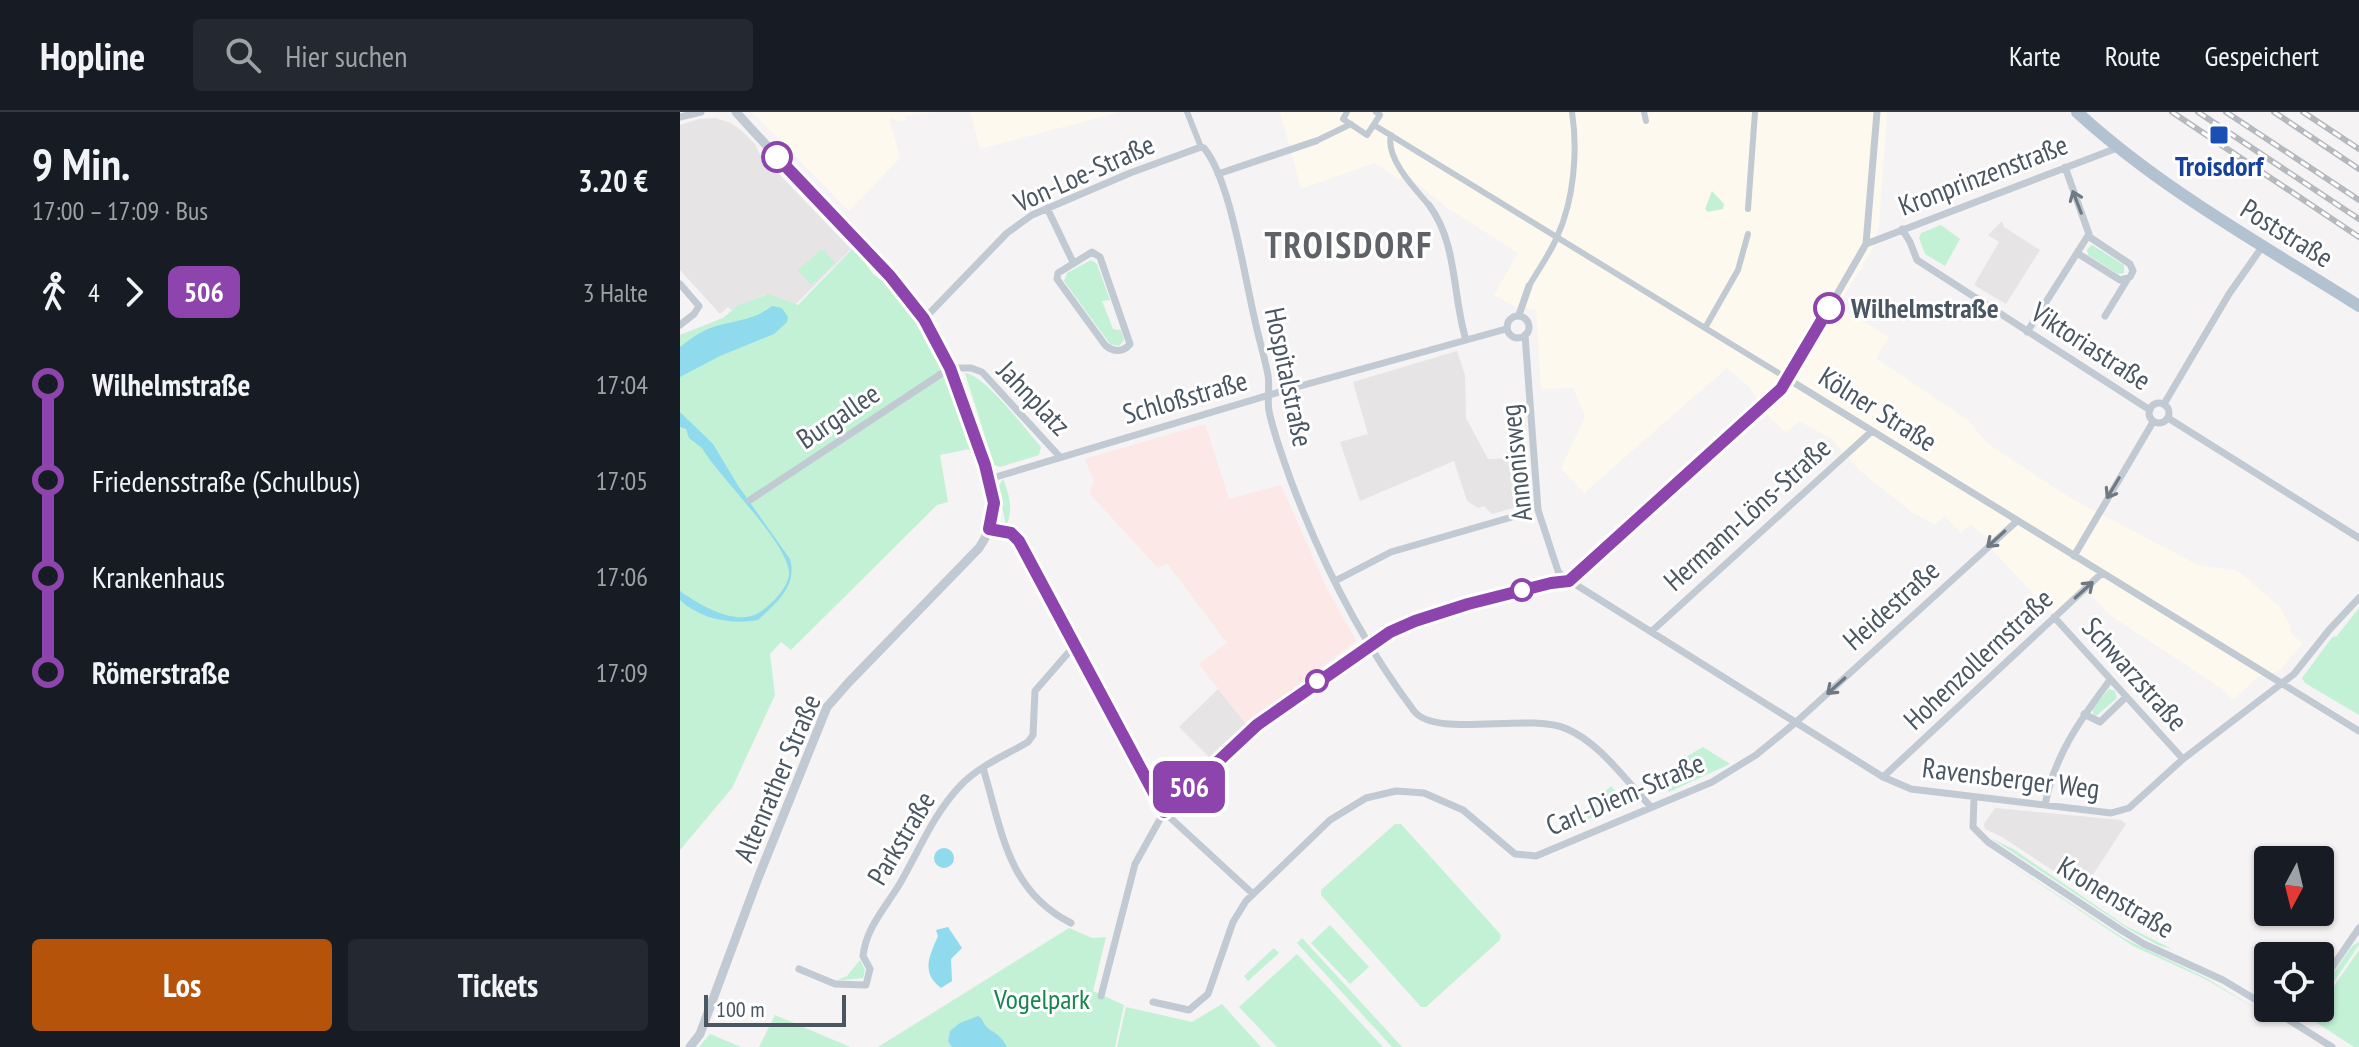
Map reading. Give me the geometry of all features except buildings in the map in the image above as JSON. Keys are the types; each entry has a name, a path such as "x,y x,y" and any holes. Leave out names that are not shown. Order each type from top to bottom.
{"main road":[{"name":"Poststraße","path":"2077,112 2117,148 2262,247 2359,306"}],"street":[{"path":"680,117 701,112"},
{"name":"Altenrather Straße","path":"690,1047 700,1034 753,890 827,707 968,562 983,543 994,503 989,479 950,368 924,319 890,276 736,112"},
{"name":"Hospitalstraße","path":"1187,112 1201,147 1211,157 1218,174 1240,249 1268,375 1270,415 1314,541 1371,645 1413,709 1423,719 1445,724 1535,721 1562,726 1589,743 1651,807"},
{"path":"1347,112 1343,119 1367,135 1380,115 1376,112"},
{"path":"1519,315 1529,286 1557,236 1564,216 1574,162 1572,112"},
{"path":"1748,209 1755,112"},
{"path":"1101,996 1131,876 1164,812 1257,725 1390,632 1430,616 1507,594 1569,581 1781,389 1866,244 1877,112"},
{"path":"1218,174 1316,141 1351,124"},
{"name":"Kölner Straße","path":"1374,125 2359,731"},
{"path":"1391,135 1389,142 1393,155 1439,218 1448,241 1466,340"},
{"name":"Von-Loe-Straße","path":"924,319 1007,233 1047,208 1201,147"},
{"name":"Kronprinzenstraße","path":"1866,244 2117,148"},
{"path":"2027,332 2089,232 2065,167"},
{"path":"1047,208 1073,262"},
{"name":"Viktoriastraße","path":"1902,229 1917,260 2150,410"},
{"path":"1705,328 1738,270 1748,234"},
{"path":"2088,236 2130,264 2132,274 2105,316"},
{"path":"2164,404 2229,294 2262,247"},
{"path":"1092,252 1100,257 1130,344 1127,348 1114,350 1105,345 1057,279 1058,273 1073,262 1092,252"},
{"path":"2077,253 2120,280 2127,280"},
{"path":"680,284 698,304 694,314 680,325"},
{"path":"1519,315 1526,318 1529,325 1525,335 1515,338 1506,329 1511,317 1519,315"},
{"name":"Schloßstraße","path":"1060,457 1506,329"},
{"name":"Annonisweg","path":"1525,335 1538,510 1558,571 1569,581"},
{"name":"Jahnplatz","path":"950,368 971,368 982,372 1060,457 989,479"},
{"name":"Burgallee","path":"750,500 950,368"},
{"path":"2074,556 2153,422 2150,410 2157,403 2164,404 2169,410 2168,418 2161,423 2153,422"},
{"path":"2168,418 2359,538"},
{"name":"Hermann-Löns-Straße","path":"1652,631 1872,431"},
{"path":"1335,581 1391,552 1512,517"},
{"name":"Heidestraße","path":"1795,723 2017,521"},
{"path":"989,529 1011,533 1019,541 1164,812 1253,894"},
{"name":"Hohenzollernstraße","path":"1883,777 2102,573"},
{"path":"1569,581 1883,777"},
{"name":"Ravensberger Weg","path":"1883,777 1920,792 2121,812 2140,799 2183,759 2283,683 2359,598"},
{"name":"Schwarzstraße","path":"2054,617 2183,759"},
{"name":"Parkstraße","path":"799,969 835,984 866,985 870,969 863,956 869,930 898,886 932,823 960,786 983,768 1028,742 1033,735 1035,691 1075,645"},
{"path":"2045,805 2054,768 2084,714 2110,680"},
{"path":"2084,714 2100,722 2126,697"},
{"name":"Carl-Diem-Straße","path":"1153,1002 1189,1010 1208,994 1240,909 1330,820 1354,803 1381,794 1412,791 1445,801 1463,810 1515,854 1527,856 1556,849 1729,773 1795,723"},
{"path":"983,768 1012,866 1024,887 1037,901 1071,923"},
{"name":"Kronenstraße","path":"1974,798 1973,827 1978,835 2144,944 2202,969 2254,998"},
{"path":"2334,965 2359,928"},
{"name":"Kronenstraße","path":"2294,1022 2332,1047"}],"shaded area":[{"path":"752,112 936,112 905,116 906,120 899,121 889,118 900,158 849,211"},
{"path":"970,112 1120,112 980,149"},
{"path":"1280,112 1887,112 1879,225 1872,251 1838,306 1889,337 1876,358 1969,421 1987,443 2072,499 2200,566 2236,570 2280,607 2291,634 2303,643 2279,671 2258,677 2233,700 2222,689 2110,615 2083,586 2053,614 1994,552 1988,539 1971,525 1961,533 1945,516 1935,525 1913,513 1860,471 1832,439 1799,421 1786,433 1766,413 1749,387 1727,368 1584,493 1561,468 1585,417 1573,388 1541,389 1536,310 1515,307 1494,295 1518,253 1446,207 1407,175 1399,180 1375,163 1301,189"},
{"path":"715,118 731,123 742,131 759,153 851,249 793,307 764,295 731,310 728,307 720,314 680,270 680,125"},
{"path":"2002,221 2004,227 2040,250 2006,304 1974,285 1999,242 1988,235"},
{"path":"1457,351 1465,375 1466,418 1488,459 1517,458 1518,471 1522,471 1524,505 1492,514 1484,506 1478,508 1467,501 1454,461 1360,501 1340,442 1368,434 1353,382"},
{"path":"1205,424 1229,499 1281,485 1326,587 1356,641 1246,724 1199,664 1227,643 1167,563 1158,568 1090,494 1094,480 1085,459"},
{"path":"1218,689 1246,724 1209,757 1179,727"},
{"path":"1995,808 2121,820 2126,824 2083,890 1985,829 1984,824"}],"green space":[{"path":"1712,191 1724,204 1723,209 1708,212 1705,209"},
{"path":"1941,225 1960,239 1945,266 1925,254 1919,238 1921,233"},
{"path":"2092,245 2124,265 2124,273 2118,274 2088,255 2087,249"},
{"path":"855,246 872,273 904,298 920,321 937,351 968,440 974,448 940,455 948,502 937,505 791,650 781,642 770,654 775,695 732,788 680,850 680,335 723,318 737,306 768,294 798,305"},
{"path":"822,249 835,263 811,285 798,270"},
{"path":"1091,260 1097,264 1110,300 1102,301 1113,329 1121,330 1124,340 1119,346 1110,344 1064,281 1067,273"},
{"path":"965,373 983,383 1005,404 1041,447 1039,455 1000,467 994,465"},
{"path":"1003,479 1010,508 1006,525 998,487"},
{"path":"2359,608 2359,715 2305,683 2302,678"},
{"path":"2109,689 2115,691 2117,698 2096,716 2093,708"},
{"path":"1703,747 1730,764 1669,792 1664,783 1679,761"},
{"path":"1611,786 1626,803 1568,828"},
{"path":"1395,824 1401,824 1501,935 1500,940 1426,1007 1421,1007 1321,895 1321,890"},
{"path":"1991,838 2013,849 2126,926 2172,949 2130,930"},
{"path":"1998,856 2125,939 2208,979 2254,1008 2207,980 2133,946"},
{"path":"1330,925 1369,967 1350,984 1311,943"},
{"name":"Vogelpark","path":"1069,928 1092,938 1106,937 1093,991 1124,1005 1115,1047 878,1047"},
{"path":"1302,938 1402,1047 1392,1047 1297,943"},
{"path":"2359,942 2334,982 2334,972 2352,946"},
{"path":"1274,948 1279,953 1248,981 1244,976"},
{"path":"2359,950 2359,1047 2354,1047 2316,1022 2334,1022 2334,986"},
{"path":"1297,954 1383,1047 1277,1047 1239,1007"},
{"path":"860,960 865,970 863,978 835,981 847,976"},
{"path":"1222,1004 1261,1047 1117,1047 1126,1007 1192,1022"},
{"path":"775,1015 850,1047 759,1047"},
{"path":"710,1034 741,1047 699,1047"}],"water":[{"path":"772,306 782,308 788,317 787,322 774,334 720,356 680,377 680,347 709,329 751,317"},
{"path":"680,412 713,444 790,559 792,569 788,586 778,601 758,620 737,622 716,619 697,612 680,600 680,591 729,616 751,616 774,601 786,585 789,574 786,561 766,529 702,448 689,438 686,429 680,427"},
{"path":"944,848 951,851 954,858 951,865 944,868 937,865 934,858 937,851"},
{"path":"948,927 962,948 951,959 952,981 941,988 931,976 929,963 938,936 936,930"},
{"path":"978,1016 1007,1047 952,1047 948,1041 950,1031"}],"railway":[{"path":"2172,112 2359,237"},
{"path":"2198,112 2359,219"},
{"path":"2226,112 2359,200"},
{"path":"2274,112 2359,169"},
{"path":"2303,112 2359,149"}],"bus line":[{"name":"506","path":"777,157 890,276 937,341 985,465 994,503 989,529 1011,533 1019,541 1164,812 1257,725 1390,632 1468,604 1569,581 1781,389 1829,308"}],"place":[{"name":"Troisdorf","path":"2219,135"},
{"name":"Wilhelmstraße","path":"1829,308"}],"district":[{"name":"TROISDORF","path":"1349,245"}]}
